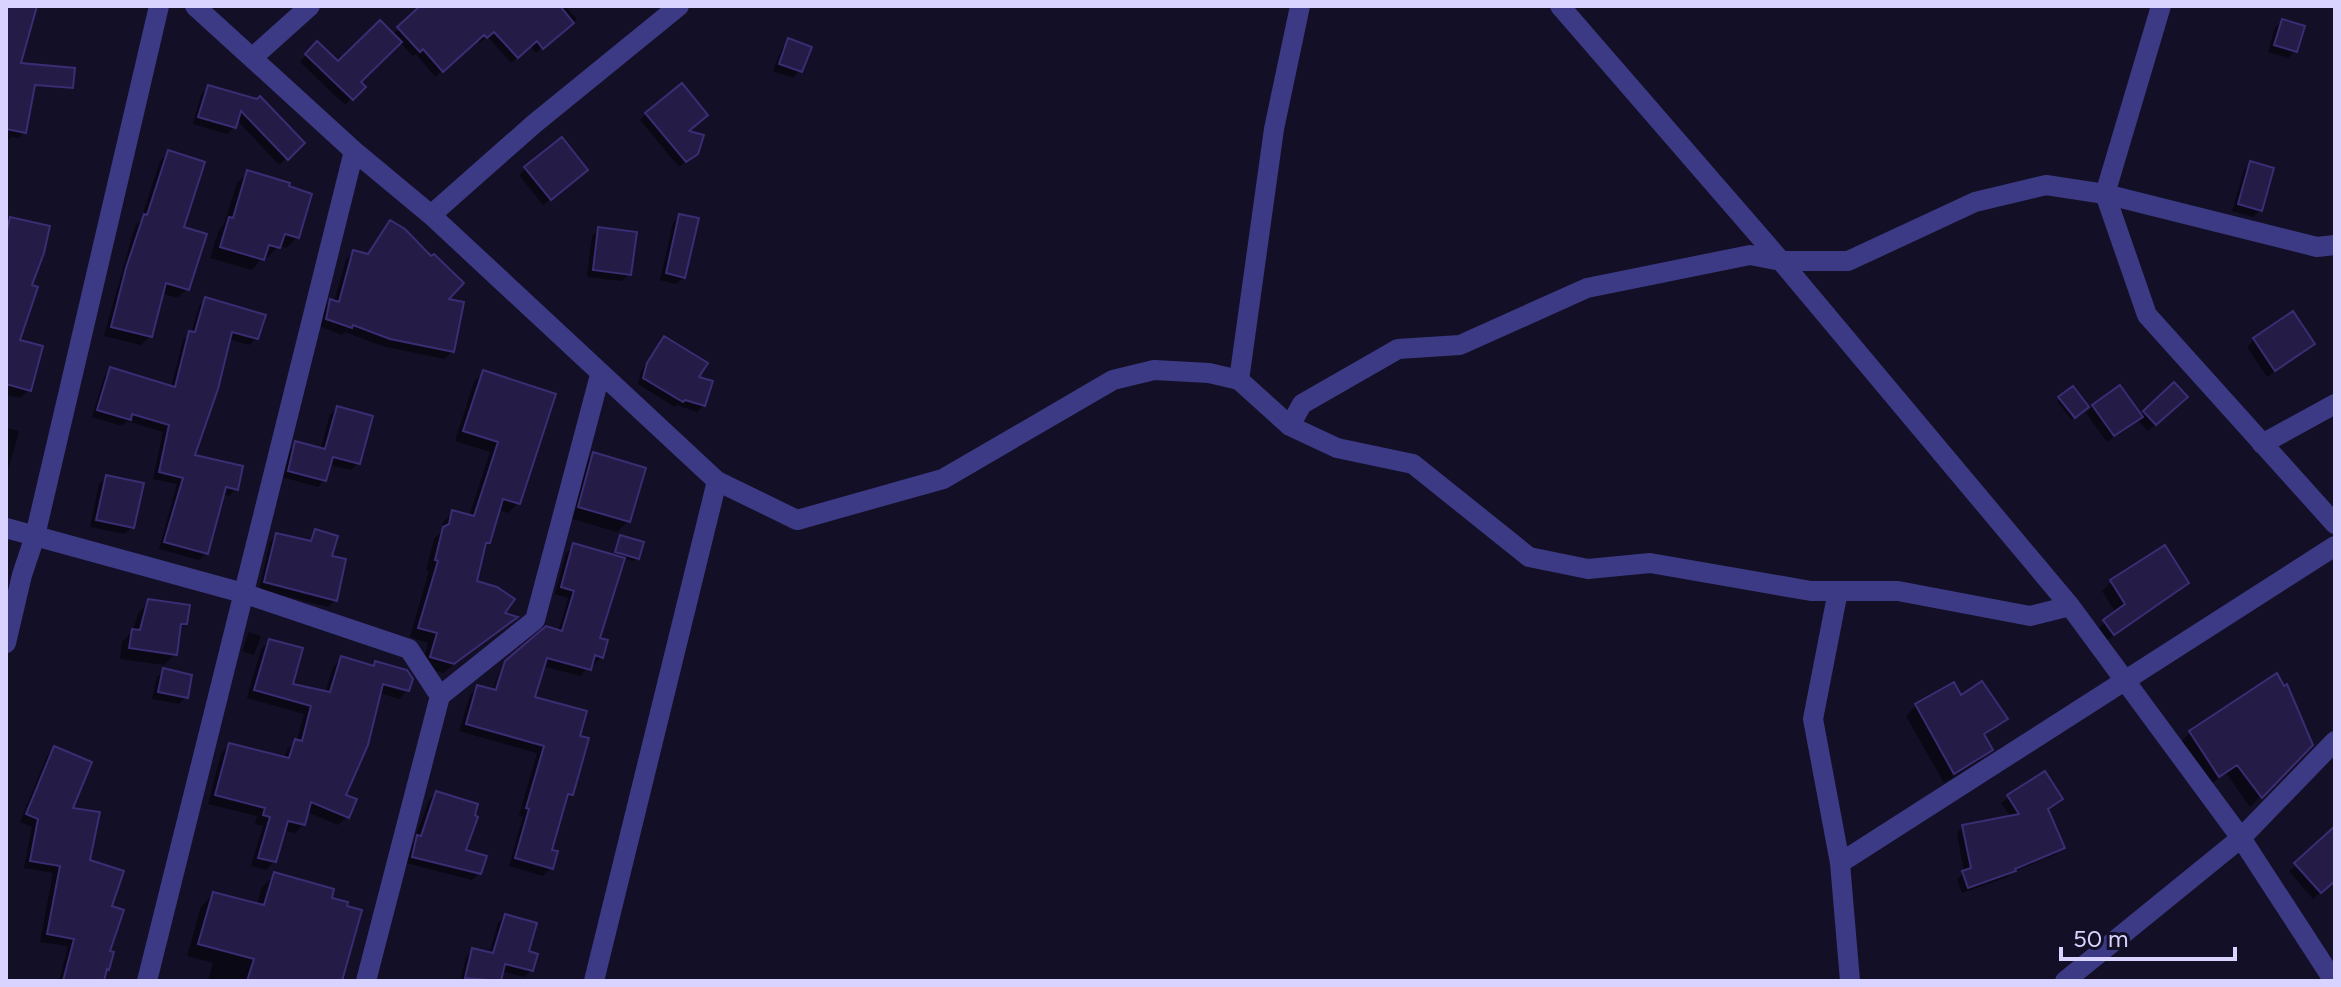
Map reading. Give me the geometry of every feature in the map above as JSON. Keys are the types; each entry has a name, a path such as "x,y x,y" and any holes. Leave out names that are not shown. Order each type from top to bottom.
{"street":[{"path":"6,643 35,536 159,6"},
{"path":"195,6 354,151 431,215 717,481 797,520 943,479 1113,380 1154,370 1209,373 1239,380 1290,426 1337,448 1413,464 1529,557 1588,569 1650,563 1811,591 1898,591 2030,616 2070,606"},
{"path":"252,58 310,6"},
{"path":"431,215 534,124 679,6"},
{"path":"1239,380 1274,129 1300,6"},
{"path":"1560,6 1781,261 2070,606 2241,838 2334,981"},
{"path":"2161,6 2105,194 2147,315 2335,524"},
{"path":"147,981 354,151"},
{"path":"1290,426 1302,404 1398,349 1460,345 1587,288 1750,255 1781,261 1848,261 1975,202 2046,185 2105,194 2317,247 2335,245"},
{"path":"366,981 440,696 535,620 600,375"},
{"path":"2262,444 2335,404"},
{"path":"594,981 717,481"},
{"path":"6,528 243,593 409,649 440,696"},
{"path":"1840,863 2335,546"},
{"path":"6,591 22,575"},
{"path":"1838,591 1813,719 1840,863 1850,981"},
{"path":"2065,981 2241,838 2335,741"}],"building":[{"path":"6,6 37,6 21,63 75,68 73,88 35,85 26,133 6,129"},
{"path":"420,6 560,6 574,23 543,49 537,41 518,58 494,32 487,38 484,35 443,72 423,49 420,52 397,27"},
{"path":"2282,19 2305,26 2297,52 2274,45"},
{"path":"380,20 402,42 361,82 366,87 353,100 305,54 317,41 338,61"},
{"path":"788,38 812,47 802,72 779,64"},
{"path":"682,83 708,115 689,131 704,135 698,154 686,162 645,113"},
{"path":"208,85 257,99 260,96 305,143 288,160 241,111 236,128 198,117"},
{"path":"562,137 588,170 551,200 524,167"},
{"path":"168,150 205,162 184,227 207,234 189,290 166,283 152,337 111,327 126,268"},
{"path":"2250,161 2274,168 2262,211 2238,204"},
{"path":"247,170 290,183 289,186 312,194 299,238 285,234 280,248 269,245 264,260 220,247 229,217 233,218"},
{"path":"679,214 699,218 685,278 666,273"},
{"path":"10,217 50,226 32,285 38,287 20,340 43,346 31,391 6,384 6,235"},
{"path":"390,220 405,229 464,283 449,299 464,302 454,352 390,339 326,319 330,299 339,302 353,250 368,254"},
{"path":"598,227 637,232 631,275 593,270"},
{"path":"205,297 266,315 258,339 232,332 218,389 195,455 243,466 238,490 226,487 208,554 164,542 183,478 159,472 169,425 132,414 131,420 97,410 110,367 175,387 189,331 195,332"},
{"path":"2293,311 2315,344 2275,371 2253,338"},
{"path":"664,336 708,363 699,377 713,381 705,406 683,402 643,378 647,363"},
{"path":"483,370 556,394 520,504 503,499 490,543 486,543 477,581 497,587 515,599 505,613 518,617 454,664 430,657 437,633 418,628 438,561 435,560 443,527 449,524 452,510 474,516 498,442 463,431"},
{"path":"2174,382 2188,397 2156,425 2143,411"},
{"path":"2120,385 2143,417 2114,436 2092,405"},
{"path":"2073,386 2089,407 2075,418 2058,397"},
{"path":"337,406 373,416 360,464 333,457 326,481 288,471 295,441 325,449"},
{"path":"593,452 646,468 630,522 578,507"},
{"path":"106,475 144,483 134,528 96,520"},
{"path":"315,529 338,536 332,556 346,559 337,601 264,582 276,533 311,541"},
{"path":"620,535 644,542 639,559 615,552"},
{"path":"573,543 625,558 600,638 608,640 603,658 595,655 591,670 547,658 535,697 587,711 580,736 589,738 573,795 568,794 552,850 558,851 553,869 515,858 544,746 466,724 477,685 496,690 505,661 546,626 562,631 574,591 561,587"},
{"path":"2165,545 2189,583 2114,635 2103,620 2125,604 2110,580"},
{"path":"148,599 190,605 187,624 181,624 177,655 129,648 132,629 140,630"},
{"path":"269,639 303,648 293,684 330,692 341,656 374,666 375,661 407,670 413,679 409,691 383,684 368,745 346,795 357,799 349,818 311,802 305,825 288,821 276,862 258,858 270,817 263,815 265,808 215,795 229,743 289,758 295,739 302,741 311,706 254,690"},
{"path":"163,668 192,675 188,698 158,692"},
{"path":"2277,673 2284,686 2287,684 2313,745 2262,798 2237,765 2219,777 2189,731"},
{"path":"1982,681 2008,719 1984,734 1993,750 1954,774 1915,704 1954,682 1961,695"},
{"path":"54,746 92,762 73,808 100,812 90,860 124,871 112,906 124,910 104,981 63,981 74,939 47,934 60,866 30,861 38,819 26,814"},
{"path":"2045,771 2063,799 2048,809 2065,848 2016,871 1968,888 1962,871 1971,868 1962,825 2019,814 2007,795"},
{"path":"436,791 478,804 475,815 478,817 466,850 487,856 481,874 412,857 417,835 421,836"},
{"path":"2335,826 2335,881 2321,893 2294,863"},
{"path":"274,872 334,889 332,898 362,910 342,981 247,981 254,959 198,944 213,892 264,905"},
{"path":"505,914 537,923 529,951 538,954 533,971 505,964 501,981 465,978 472,948 493,953"}]}
